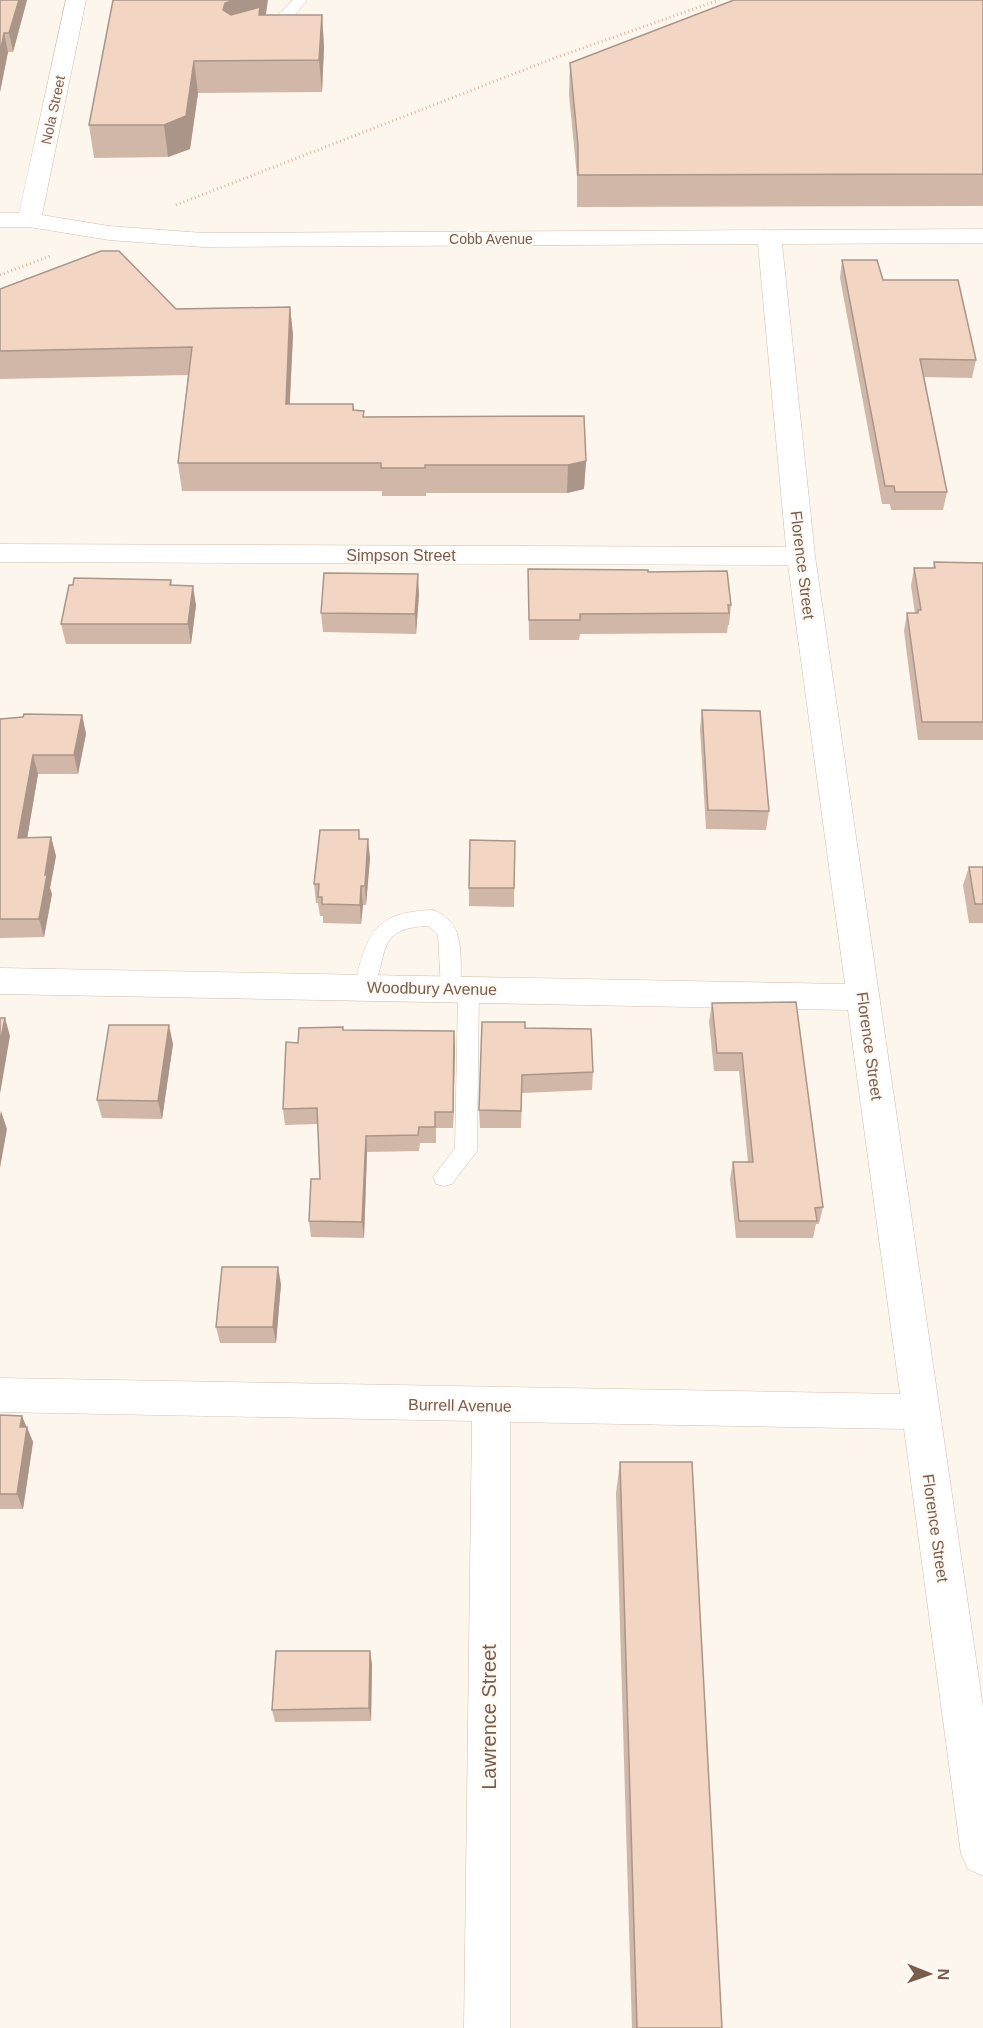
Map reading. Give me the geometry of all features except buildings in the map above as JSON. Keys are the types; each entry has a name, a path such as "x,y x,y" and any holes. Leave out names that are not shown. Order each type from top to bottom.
{"street":[{"name":"Nola Street","path":"29,220 76,0"},
{"name":"Cobb Avenue","path":"0,220 29,220 109,233 203,240 983,236"},
{"name":"Florence Street","path":"769,237 801,556 983,1854"},
{"name":"Simpson Street","path":"0,553 801,556"},
{"name":"Woodbury Avenue","path":"0,981 863,996"},
{"name":"Burrell Avenue","path":"0,1395 920,1412"},
{"name":"Lawrence Street","path":"487,2028 491,1405"}],"lane":[{"path":"246,37 257,35 278,22 300,0"},
{"path":"364,987 378,936 395,924 416,918 433,918 448,933 460,989 466,1151 444,1177"}],"path":[{"path":"173,206 552,59 719,0"},
{"path":"0,275 109,233"}]}
